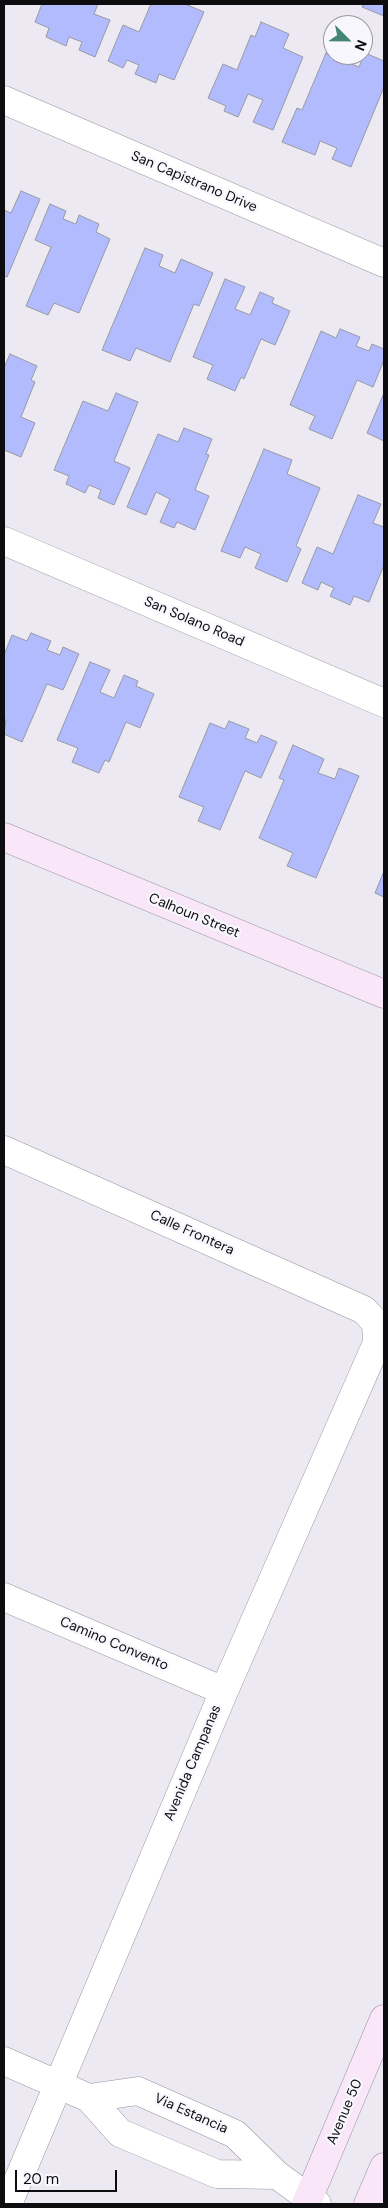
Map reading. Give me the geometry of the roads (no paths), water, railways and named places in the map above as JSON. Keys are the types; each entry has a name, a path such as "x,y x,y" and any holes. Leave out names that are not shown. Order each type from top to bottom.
{"street":[{"name":"San Capistrano Drive","path":"4,100 384,263"},
{"name":"San Solano Road","path":"4,541 384,703"},
{"name":"Calhoun Street","path":"4,838 384,994"},
{"name":"Calle Frontera","path":"4,1150 340,1298 364,1310 376,1324"},
{"name":"Avenida Campanas","path":"8,2204 224,1691 368,1366 377,1343 376,1324"},
{"name":"Camino Convento","path":"4,1597 224,1691"},
{"name":"Avenue 50","path":"310,2203 384,2019"},
{"path":"4,2061 89,2098 120,2133 217,2174 277,2175"},
{"name":"Via Estancia","path":"89,2098 138,2091 236,2134 277,2175 310,2203"},
{"path":"368,2204 384,2167"}]}
